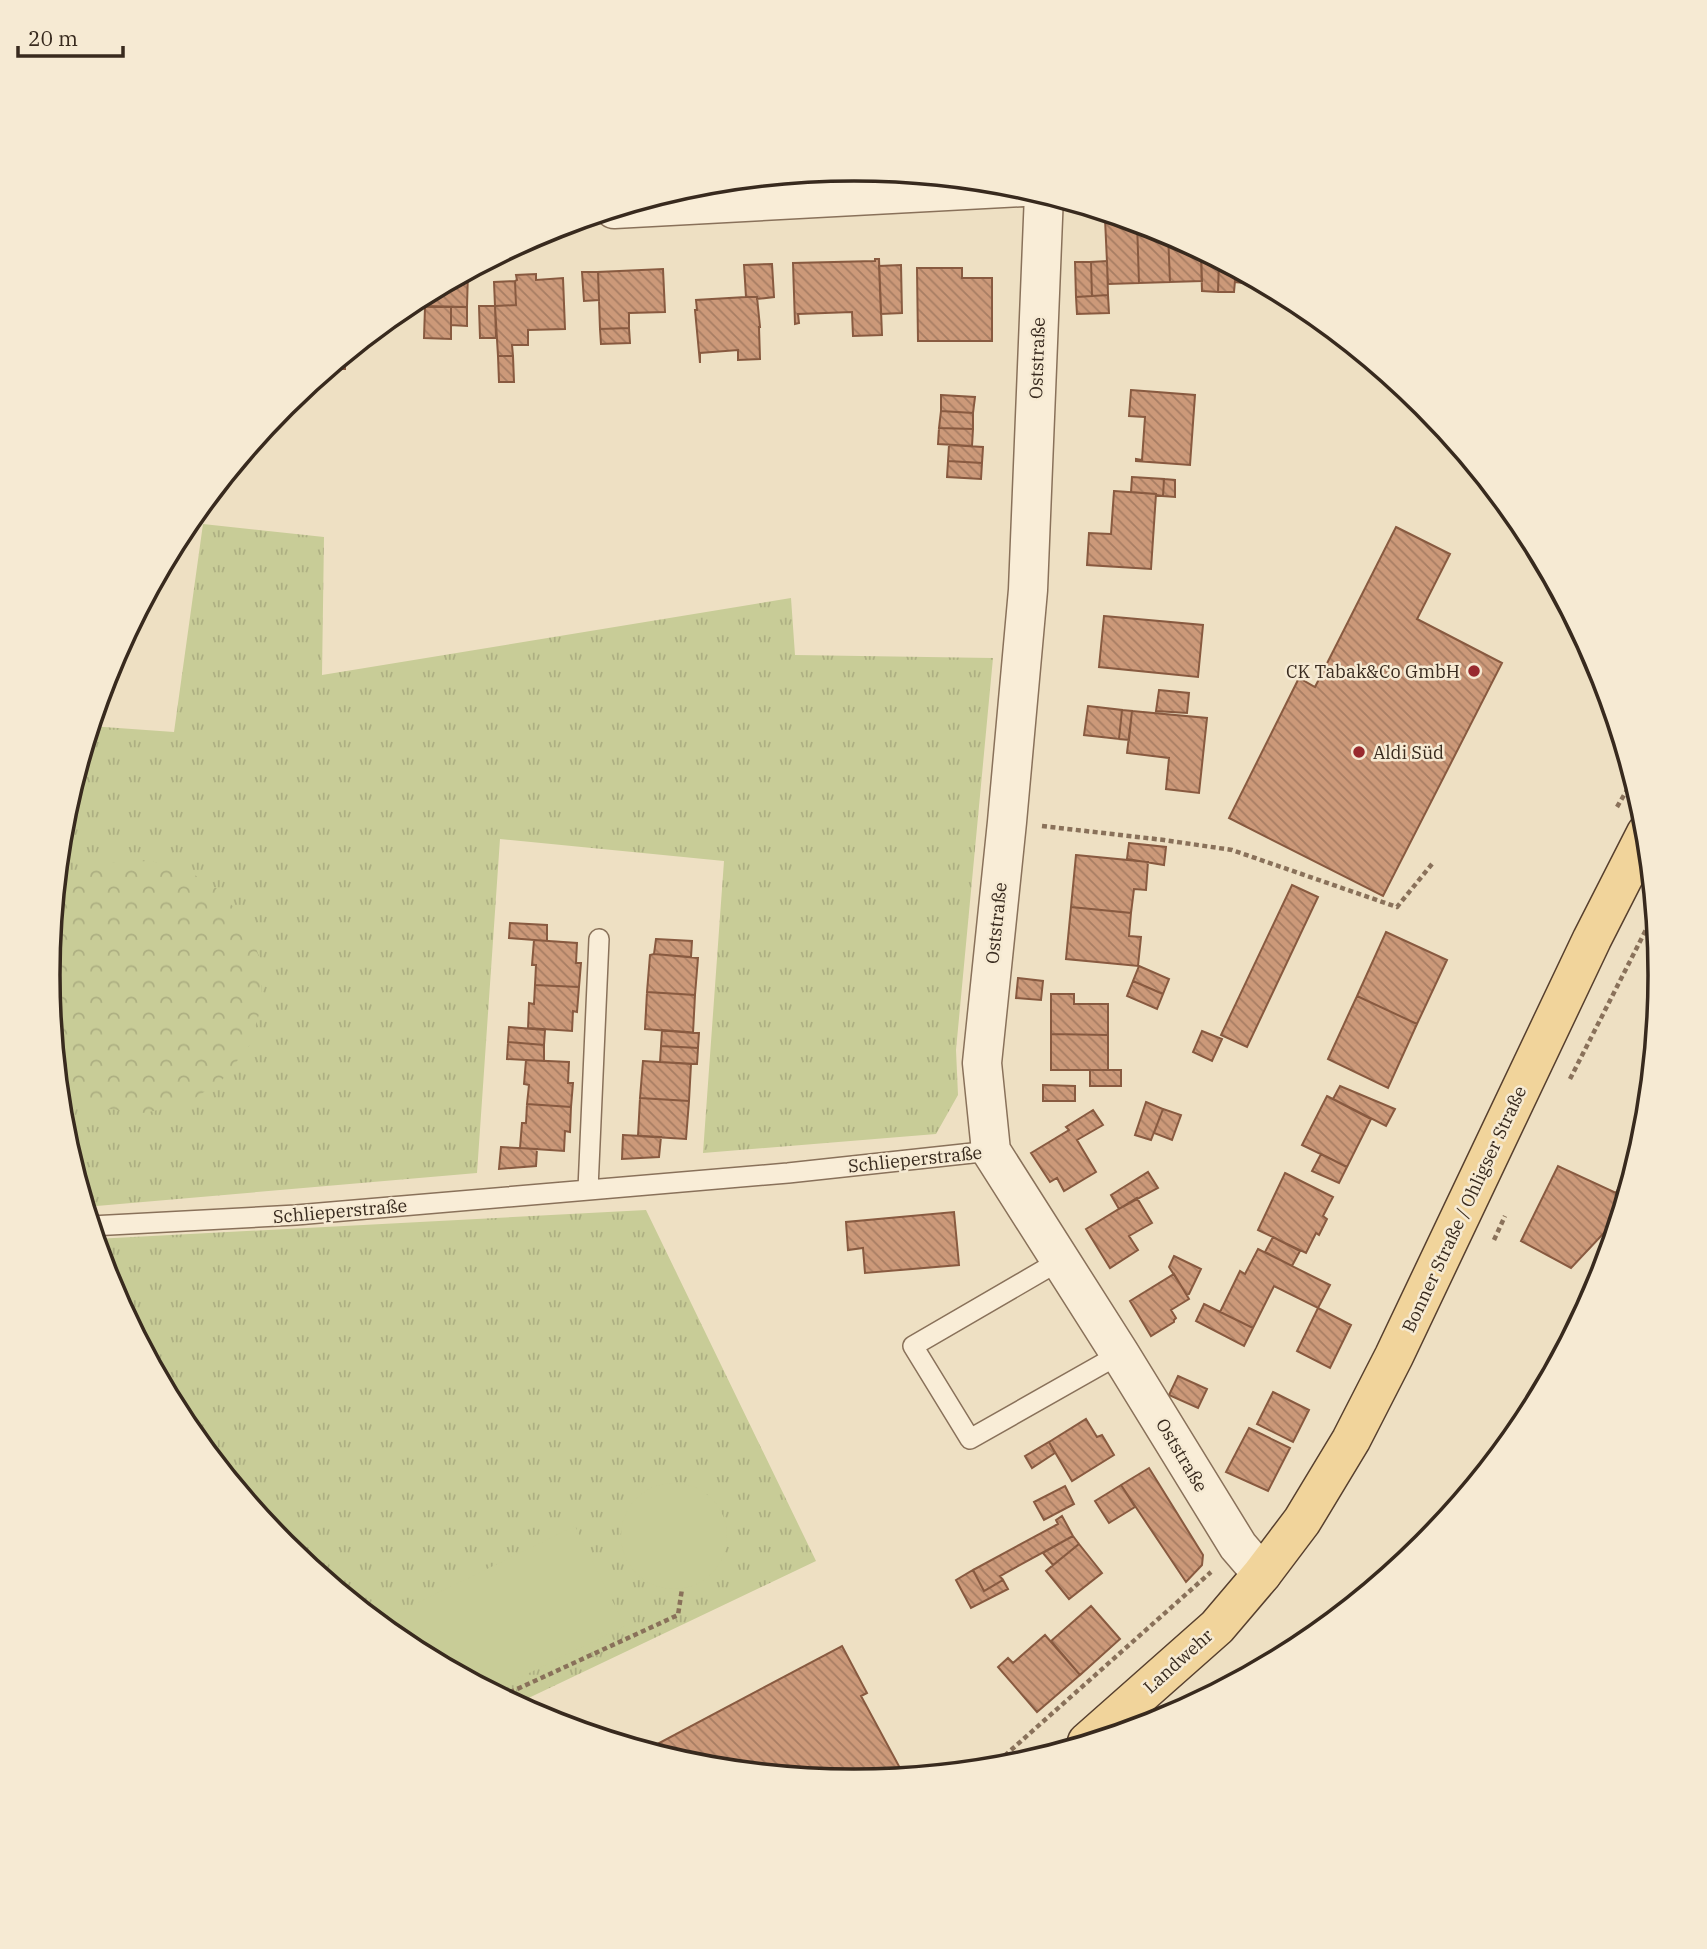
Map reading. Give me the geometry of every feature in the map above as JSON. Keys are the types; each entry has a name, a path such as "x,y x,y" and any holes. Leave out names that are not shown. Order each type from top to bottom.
{"main road":[{"name":"Bonner Straße / Ohligser Straße","path":"1250,1560 1302,1521 1351,1440 1637,850"},
{"name":"Landwehr","path":"1103,1728 1217,1627 1250,1560"}],"street":[{"path":"653,207 972,190"},
{"name":"Oststraße","path":"1044,204 1028,590 982,1063 991,1151 1250,1560"}],"lane":[{"path":"588,1189 599,939"},
{"name":"Schlieperstraße","path":"101,1225 296,1215 775,1174 991,1151"},
{"path":"1061,1260 913,1346 970,1439 1121,1354"}],"path":[{"path":"1614,814 1626,793"},
{"path":"1007,822 1232,850 1397,907 1432,864"},
{"path":"1010,1753 1250,1560"},
{"path":"512,1691 678,1615 682,1589"}],"green space":[{"path":"203,524 324,537 322,675 791,598 795,655 993,658 956,1050 958,1095 936,1134 703,1153 724,861 500,839 477,1173 95,1206 75,1129 61,1026 61,923 66,871 75,820 100,727 174,732"},
{"path":"146,860 185,869 219,890 245,921 261,961 262,1005 249,1046 222,1080 186,1104 144,1113 100,1108 68,1091 61,1026 60,974 65,882 106,863"},
{"path":"646,1210 816,1561 528,1698 502,1687 412,1635 370,1604 292,1536 257,1498 193,1416 166,1372 141,1326 105,1238"},
{"path":"674,1483 694,1487 711,1499 723,1516 727,1536 723,1556 711,1573 694,1585 674,1589 654,1585 637,1573 625,1556 621,1536 625,1516 637,1499 654,1487"},
{"path":"575,1526 625,1626 501,1687 456,1662 388,1617"}],"building":[{"path":"1105,222 1137,234 1139,283 1108,284"},
{"path":"1137,234 1169,246 1170,282 1139,283"},
{"path":"1169,246 1201,260 1202,281 1170,282"},
{"path":"879,259 882,335 853,336 852,312 798,314 799,323 795,324 793,263"},
{"path":"1201,260 1219,269 1218,292 1202,291"},
{"path":"1107,261 1108,295 1092,296 1091,262"},
{"path":"1075,262 1091,262 1092,296 1076,297"},
{"path":"772,264 774,297 746,297 744,265"},
{"path":"901,265 902,313 881,314 879,266"},
{"path":"917,268 962,268 962,278 992,278 992,341 918,341"},
{"path":"663,269 665,312 629,313 629,328 600,329 598,272"},
{"path":"1219,269 1235,278 1234,292 1218,292"},
{"path":"582,272 598,272 599,300 584,301"},
{"path":"536,274 536,280 563,278 565,329 528,330 528,345 512,345 513,356 498,356 495,306 516,305 516,275"},
{"path":"468,281 467,307 425,306"},
{"path":"515,281 516,305 495,306 494,282"},
{"path":"1108,295 1109,313 1077,314 1076,297"},
{"path":"757,297 760,359 738,360 738,350 700,353 700,363 696,300"},
{"path":"479,306 495,306 496,338 480,338"},
{"path":"425,307 451,307 451,339 424,338"},
{"path":"451,307 467,307 467,326 451,325"},
{"path":"629,328 630,343 601,344 600,329"},
{"path":"498,356 513,356 514,382 499,382"},
{"path":"1131,390 1195,395 1190,465 1136,461 1142,460 1145,417 1129,416"},
{"path":"941,395 975,397 973,413 941,411"},
{"path":"941,411 973,413 973,429 939,428"},
{"path":"939,428 973,429 972,446 938,444"},
{"path":"949,445 983,447 982,463 948,461"},
{"path":"948,461 982,463 981,479 947,477"},
{"path":"1132,477 1164,479 1163,496 1131,492"},
{"path":"1164,479 1175,480 1175,497 1163,496"},
{"path":"1114,491 1156,494 1151,569 1087,565 1089,533 1111,534"},
{"name":"Aldi Süd","path":"1396,527 1450,554 1417,619 1502,663 1383,896 1229,818 1299,678 1315,687"},
{"path":"1104,616 1203,625 1198,677 1099,667"},
{"path":"1159,690 1189,693 1187,713 1156,711"},
{"path":"1088,706 1122,710 1119,739 1084,735"},
{"path":"1122,710 1132,711 1129,740 1119,739"},
{"path":"1132,711 1207,718 1199,793 1166,789 1169,758 1127,753"},
{"path":"1129,843 1166,847 1164,865 1127,859"},
{"path":"1076,855 1148,862 1146,890 1134,889 1131,913 1071,907"},
{"path":"1292,885 1318,897 1247,1047 1221,1035"},
{"path":"1071,907 1131,913 1129,936 1141,937 1138,966 1066,959"},
{"path":"510,923 547,925 547,941 509,938"},
{"path":"1386,932 1447,960 1417,1024 1357,996"},
{"path":"656,939 692,941 691,957 654,954"},
{"path":"534,940 577,943 576,963 581,963 579,987 535,985 536,965 532,965"},
{"path":"650,955 698,958 695,995 647,992"},
{"path":"1139,966 1169,979 1163,994 1133,981"},
{"path":"1018,978 1043,981 1041,1000 1016,998"},
{"path":"1133,981 1163,994 1157,1009 1127,996"},
{"path":"535,985 579,987 577,1012 573,1011 572,1031 528,1028 529,1003 534,1004"},
{"path":"647,992 695,995 693,1033 645,1029"},
{"path":"1051,994 1074,994 1074,1004 1108,1004 1108,1035 1051,1034"},
{"path":"1357,996 1417,1024 1388,1088 1328,1059"},
{"path":"509,1027 545,1030 544,1045 508,1042"},
{"path":"662,1030 699,1033 698,1048 661,1046"},
{"path":"1202,1031 1222,1039 1212,1061 1193,1052"},
{"path":"1051,1034 1108,1035 1108,1070 1051,1070"},
{"path":"508,1042 544,1045 544,1061 507,1059"},
{"path":"661,1046 698,1048 697,1064 660,1062"},
{"path":"526,1060 569,1062 568,1083 573,1083 571,1107 527,1104 529,1085 524,1084"},
{"path":"643,1061 691,1064 689,1101 640,1098"},
{"path":"1090,1070 1121,1070 1121,1086 1090,1086"},
{"path":"1043,1085 1075,1086 1075,1101 1043,1101"},
{"path":"1340,1086 1395,1109 1386,1126 1333,1099"},
{"path":"1327,1096 1371,1119 1347,1167 1302,1145"},
{"path":"640,1098 689,1101 686,1139 638,1136"},
{"path":"1146,1102 1163,1109 1151,1140 1135,1135"},
{"path":"527,1104 571,1107 570,1132 565,1131 564,1151 520,1148"},
{"path":"1163,1109 1181,1115 1172,1140 1154,1133"},
{"path":"1093,1110 1103,1125 1077,1140 1096,1172 1064,1191 1057,1178 1050,1182 1031,1153 1069,1130 1066,1127"},
{"path":"623,1135 661,1137 659,1157 622,1159"},
{"path":"501,1147 537,1149 536,1166 499,1169"},
{"path":"1321,1154 1347,1167 1339,1183 1312,1171"},
{"path":"1558,1166 1616,1193 1604,1233 1571,1268 1521,1241"},
{"path":"1148,1172 1158,1188 1119,1209 1111,1195"},
{"path":"1285,1173 1333,1197 1323,1216 1327,1219 1306,1253 1258,1230"},
{"path":"1137,1198 1152,1223 1129,1236 1138,1250 1110,1268 1086,1229"},
{"path":"954,1212 959,1265 865,1273 863,1248 848,1250 846,1222"},
{"path":"1273,1237 1300,1251 1292,1266 1265,1252"},
{"path":"1258,1249 1330,1285 1318,1308 1274,1286 1253,1328 1220,1312 1240,1271 1245,1274"},
{"path":"1174,1256 1201,1269 1187,1295 1169,1267"},
{"path":"1174,1274 1189,1299 1171,1310 1176,1318 1174,1322 1151,1336 1130,1301"},
{"path":"1204,1304 1253,1328 1244,1346 1196,1321"},
{"path":"1318,1308 1351,1325 1330,1368 1297,1351"},
{"path":"1178,1376 1207,1389 1198,1408 1169,1395"},
{"path":"1273,1392 1309,1410 1293,1442 1257,1424"},
{"path":"1086,1419 1097,1437 1102,1435 1114,1455 1072,1481 1049,1442"},
{"path":"1249,1428 1290,1448 1268,1491 1226,1472"},
{"path":"1049,1442 1055,1453 1032,1468 1025,1456"},
{"path":"1149,1468 1203,1555 1202,1565 1186,1582 1121,1485"},
{"path":"1121,1485 1135,1507 1109,1523 1095,1501"},
{"path":"1065,1486 1074,1504 1044,1520 1034,1502"},
{"path":"1062,1516 1073,1536 1000,1576 1003,1580 984,1591 973,1570 1058,1524 1056,1520"},
{"path":"1073,1536 1079,1544 1053,1565 1043,1553"},
{"path":"1079,1544 1102,1573 1069,1599 1046,1571"},
{"path":"973,1570 984,1591 1003,1580 1008,1589 971,1608 956,1580"},
{"path":"1091,1606 1120,1639 1080,1675 1051,1641"},
{"path":"1045,1635 1080,1675 1037,1712 998,1667 1008,1658 1013,1663"},
{"path":"842,1646 867,1693 861,1696 900,1767 854,1769 750,1762 658,1743"}],"place":[{"name":"CK Tabak&Co GmbH","path":"1474,671"},
{"name":"Aldi Süd","path":"1359,752"}]}
